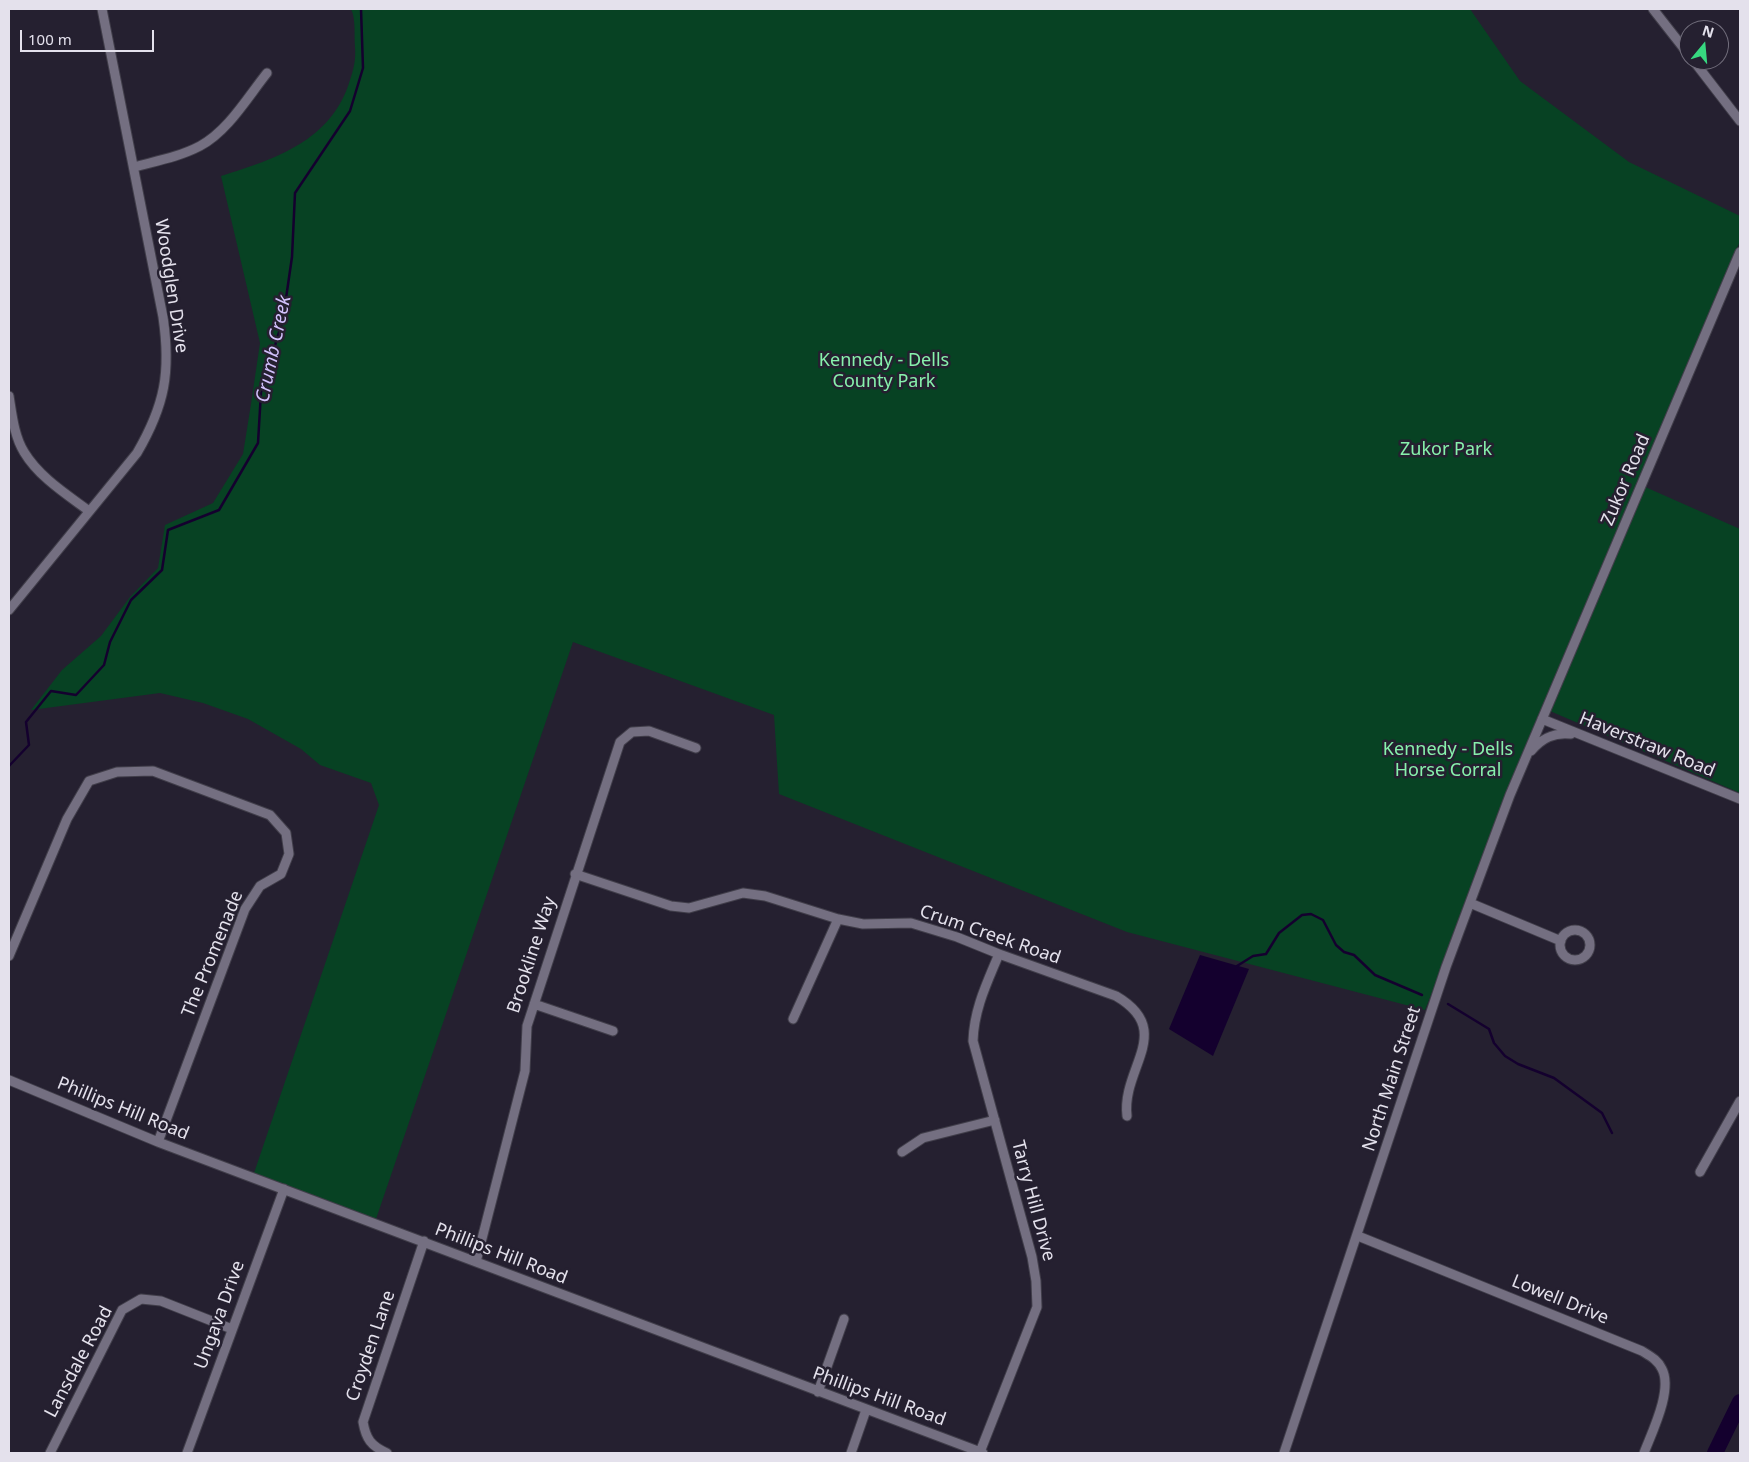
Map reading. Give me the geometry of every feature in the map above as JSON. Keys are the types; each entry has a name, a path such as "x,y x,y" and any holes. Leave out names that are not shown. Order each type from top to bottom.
{"street":[{"name":"Woodglen Drive","path":"9,610 137,453 152,428 167,379 168,349 163,317 102,9"},
{"path":"1653,9 1679,42"},
{"path":"1701,70 1740,121"},
{"path":"134,167 174,157 200,146 221,130 267,73"},
{"name":"Zukor Road","path":"1542,719 1740,252"},
{"path":"9,396 16,431 23,451 36,468 89,511"},
{"name":"Haverstraw Road","path":"1542,719 1740,799"},
{"name":"North Main Street","path":"1284,1453 1358,1236 1446,967 1542,719"},
{"name":"Brookline Way","path":"476,1262 526,1071 527,1026 575,874 620,742 632,732 649,731 696,748"},
{"path":"1525,760 1539,742 1550,736 1565,733 1584,737"},
{"name":"The Promenade","path":"9,956 67,819 89,781 117,772 153,771 270,815 286,833 289,854 281,874 260,886 246,909 158,1142"},
{"name":"Crum Creek Road","path":"575,874 671,906 689,908 743,893 765,896 838,919 863,924 911,923 957,937 1116,996 1130,1004 1140,1015 1144,1027 1145,1041 1125,1104 1127,1116"},
{"path":"1470,903 1561,941"},
{"path":"793,1019 838,919"},
{"name":"Tarry Hill Drive","path":"981,1453 1037,1307 1036,1280 1032,1257 973,1041 974,1023 978,1006 999,954"},
{"path":"534,1004 613,1031"},
{"name":"Phillips Hill Road","path":"9,1080 158,1142 284,1188 981,1453"},
{"path":"1700,1172 1740,1101"},
{"path":"902,1152 923,1138 994,1120"},
{"name":"Ungava Drive","path":"187,1453 284,1188"},
{"name":"Lowell Drive","path":"1358,1236 1642,1350 1654,1358 1663,1370 1666,1385 1663,1400 1644,1453"},
{"name":"Croyden Lane","path":"387,1453 372,1446 365,1434 364,1422 424,1241"},
{"name":"Lansdale Road","path":"50,1453 122,1310 141,1299 161,1302 232,1329"},
{"path":"818,1392 844,1319"},
{"path":"851,1453 866,1410"}],"green space":[{"name":"Kennedy - Dells County Park","path":"351,9 1470,9 1520,81 1629,162 1740,216 1740,241 1548,700 1425,1010 1127,932 779,794 774,715 573,642 376,1219 254,1173 379,805 371,783 320,765 301,749 248,719 203,703 160,693 31,710 62,670 101,636 130,597 158,568 165,525 213,503 243,454 260,343 221,176 281,154 316,133 330,118 342,101 354,64 354,22"},
{"path":"1643,486 1740,529 1740,793 1550,711"}],"shaded area":[{"path":"1200,955 1249,969 1213,1056 1169,1029"}],"waterway":[{"name":"Crumb Creek","path":"9,766 29,745 26,722 51,691 76,695 104,665 110,642 131,600 162,570 168,530 219,510 258,443 261,392 283,319 292,257 295,193 350,111 363,68 361,9"},
{"path":"1237,966 1253,956 1266,954 1279,933 1302,915 1311,914 1323,920 1336,945 1344,952 1354,955 1375,975 1422,995"},
{"path":"1448,1004 1489,1029 1494,1043 1505,1056 1518,1064 1554,1078 1602,1113 1612,1133"},
{"path":"1715,1453 1740,1402"}],"park label":[{"name":"Zukor Park","path":"1446,450"},
{"name":"Kennedy - Dells Horse Corral","path":"1448,760"}]}
